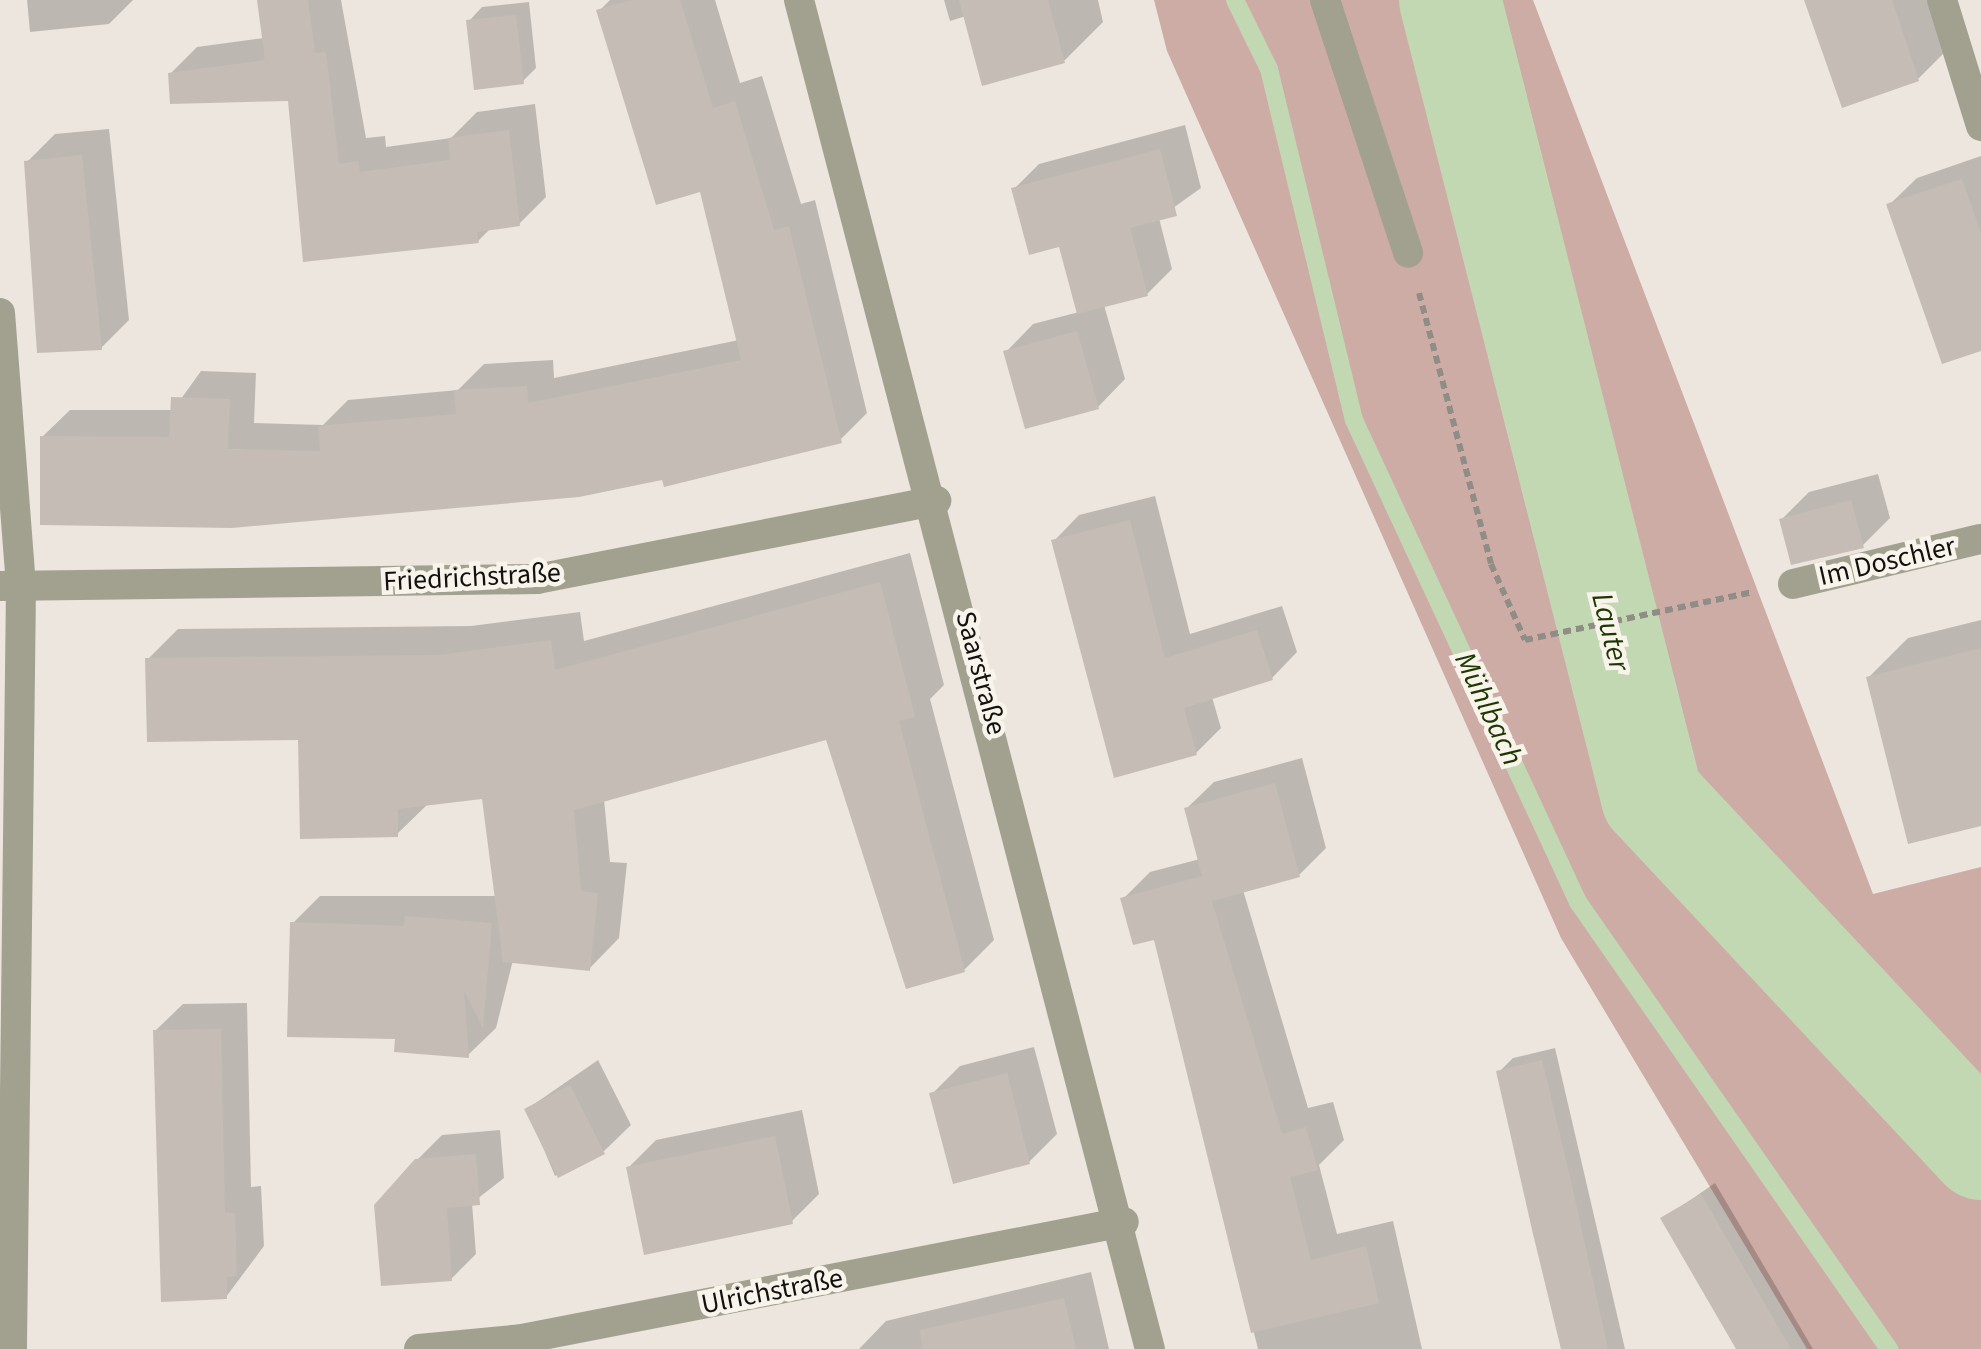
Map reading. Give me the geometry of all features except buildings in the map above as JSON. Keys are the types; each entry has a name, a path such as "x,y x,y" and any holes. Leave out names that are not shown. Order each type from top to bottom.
{"street":[{"name":"Saarstraße","path":"799,0 936,501 1124,1222 1150,1349"},
{"path":"1326,0 1408,253"},
{"path":"1942,0 1981,126"},
{"path":"0,313 10,586 12,1349"},
{"name":"Friedrichstraße","path":"10,586 537,580 936,501"},
{"name":"Im Doschler","path":"1793,584 1981,539"},
{"name":"Ulrichstraße","path":"419,1349 522,1340 1124,1222"}],"path":[{"path":"1408,253 1509,620 1525,640 1793,584"}],"shaded area":[{"path":"1154,0 1533,0 1873,894 1981,867 1981,1349 1807,1349 1561,938 1167,51"}],"waterway":[{"name":"Mühlbach","path":"1235,0 1269,69 1354,420 1578,902 1889,1349"},
{"name":"Lauter","path":"1450,0 1652,797 1981,1149"}]}
